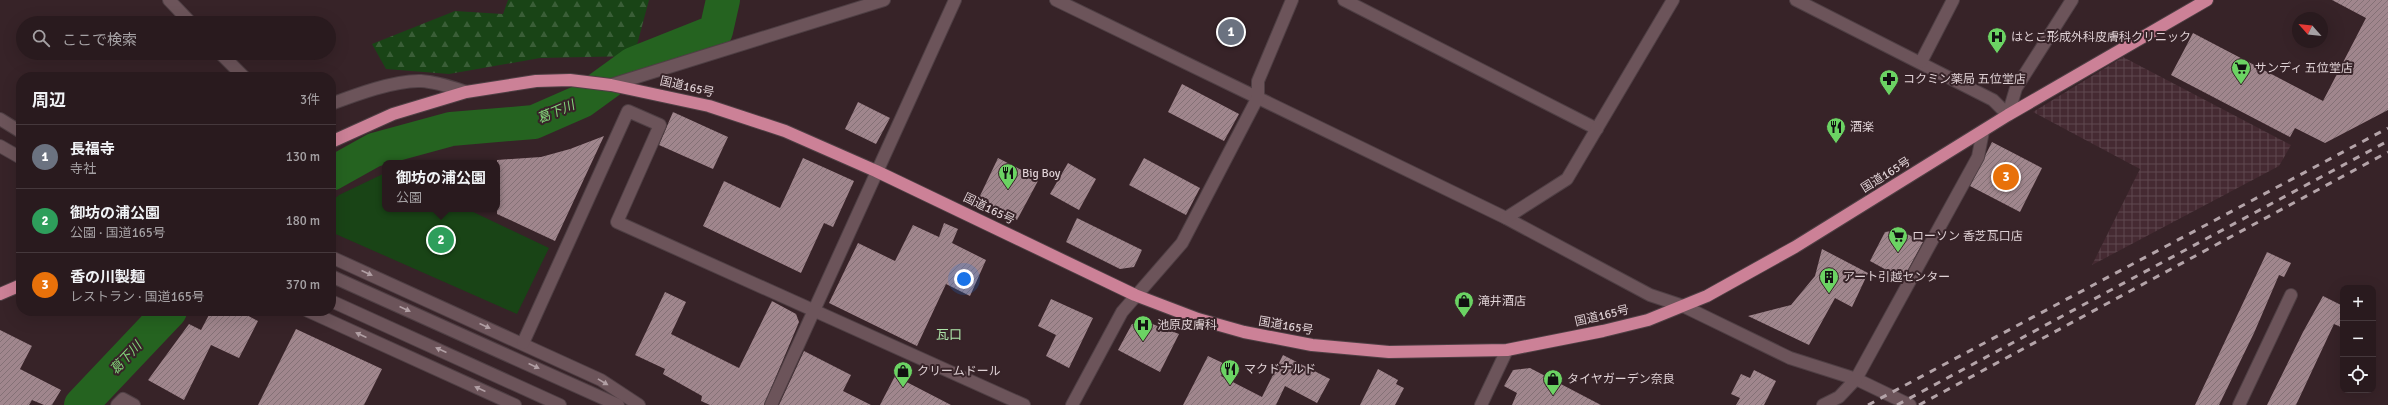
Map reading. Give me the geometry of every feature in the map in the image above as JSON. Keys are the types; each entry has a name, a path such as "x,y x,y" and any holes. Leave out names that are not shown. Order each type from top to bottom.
{"highway":[{"name":"国道165号","path":"336,140 393,114 466,92 502,85 570,80 611,85 709,106 785,131 876,171 1135,295 1198,319 1244,332 1312,345 1389,352 1507,350 1648,320 1707,296 1795,247 2008,115 2207,0"},
{"path":"0,294 16,287"}],"street":[{"path":"169,0 184,16"},
{"path":"611,85 884,0"},
{"path":"771,405 955,0"},
{"path":"1056,0 1506,218 1650,295 1683,306 1790,358 1856,379 1910,405"},
{"path":"1072,405 1110,331 1135,295 1182,243 1258,97 1258,81 1292,0"},
{"path":"1344,0 1597,129"},
{"path":"1506,218 1567,179 1673,0"},
{"path":"1796,0 1921,62 1992,100 2008,115 2016,88 2072,0"},
{"path":"1921,62 1953,0"},
{"path":"227,60 239,72"},
{"path":"336,103 398,84 420,81 442,84 466,92"},
{"path":"523,343 628,111 660,125 617,222 814,309 1024,405"},
{"path":"0,119 16,129"},
{"path":"1823,405 1838,397 1856,379 1978,157 1984,131"},
{"path":"0,146 16,155"},
{"path":"336,259 523,343 601,380 639,405"},
{"path":"336,278 499,350 618,405"},
{"path":"2239,405 2291,295"},
{"path":"336,303 560,405"},
{"path":"319,316 515,405"},
{"path":"1481,405 1507,350"},
{"path":"117,405 123,399 134,405"}],"shaded area":[{"path":"2123,57 2291,145 2279,166 2092,265 2140,169 2033,112"}],"green space":[{"path":"508,0 649,0 634,56 540,58 449,74 386,69 372,44 455,11 503,14"},
{"path":"382,174 382,212 473,212 549,248 517,314 336,234 336,198"}],"building":[{"path":"2332,0 2388,0 2388,110 2325,143 2295,128 2290,137 2171,75 2193,33 2323,101 2366,18"},
{"path":"1182,84 1239,114 1224,141 1168,112"},
{"path":"858,102 890,118 876,144 845,129"},
{"path":"673,112 728,137 713,169 659,145"},
{"path":"604,136 555,241 497,214 497,212 500,212 500,160 497,160 541,157 570,149"},
{"path":"1992,142 2042,168 2020,212 1970,186"},
{"path":"803,158 854,181 833,227 824,223 801,273 703,226 724,181 780,208"},
{"name":"Big Boy","path":"998,158 1039,179 1017,220 978,200"},
{"path":"1144,158 1200,188 1186,215 1129,185"},
{"path":"1068,163 1096,179 1079,210 1050,194"},
{"path":"1077,218 1142,250 1134,267 1120,269 1066,242"},
{"path":"944,223 958,229 952,243 986,260 970,296 946,284 917,346 829,303 858,243 895,261 913,225 939,237"},
{"name":"ローソン 香芝瓦口店","path":"1899,230 1923,242 1903,279 1870,261 1885,232"},
{"name":"アート引越センター","path":"1822,249 1868,273 1852,307 1835,298 1809,345 1748,316 1791,305 1815,276"},
{"path":"2267,252 2291,263 2284,277 2279,275 2254,333 2219,405 2195,405"},
{"path":"665,292 686,302 671,334 739,368 772,301 796,314 799,322 764,405 710,405 701,401 702,396 663,374 665,369 635,355"},
{"path":"2323,296 2340,304 2340,327 2334,324 2296,405 2267,405 2303,332"},
{"path":"1051,299 1093,318 1069,368 1046,356 1056,335 1038,326"},
{"path":"208,316 248,316 258,321 239,358 211,345 184,400 148,380 189,324 201,330"},
{"path":"1147,322 1179,334 1160,372 1118,350 1132,324 1143,329"},
{"path":"296,329 382,369 364,405 258,405"},
{"path":"0,330 32,346 20,369 61,390 52,405 44,405 32,400 29,405 0,405"},
{"path":"804,351 851,375 843,391 871,405 779,405"},
{"path":"1283,355 1330,379 1317,403 1285,386 1276,405 1183,405 1208,356 1227,365 1221,376 1262,397"},
{"name":"タイヤガーデン奈良","path":"1530,368 1601,405 1512,405 1517,393 1504,386 1513,370"},
{"path":"1378,369 1398,380 1396,384 1404,388 1395,405 1360,405"},
{"path":"1754,370 1776,381 1764,405 1736,405 1740,398 1731,394 1741,374 1750,378"},
{"name":"クリームドール","path":"895,376 951,405 880,405"}],"waterway":[{"name":"葛下川","path":"336,171 374,150 451,129 534,122 582,101 633,64 716,31 723,0"},
{"name":"葛下川","path":"81,405 165,316"}],"railway":[{"path":"1868,405 2388,128"},
{"path":"1897,405 2388,141"},
{"path":"1919,405 2388,152"}],"place":[{"name":"長福寺","path":"1231,32"},
{"name":"はとこ形成外科皮膚科クリニック","path":"1997,54"},
{"name":"サンディ 五位堂店","path":"2241,85"},
{"name":"コクミン薬局 五位堂店","path":"1889,96"},
{"name":"酒楽","path":"1836,144"},
{"name":"香の川製麺","path":"2006,177"},
{"name":"Big Boy","path":"1008,190"},
{"name":"御坊の浦公園","path":"441,240"},
{"name":"ローソン 香芝瓦口店","path":"1898,253"},
{"name":"アート引越センター","path":"1829,294"},
{"name":"滝井酒店","path":"1464,318"},
{"name":"池原皮膚科","path":"1143,342"},
{"name":"マクドナルド","path":"1230,386"},
{"name":"クリームドール","path":"903,388"},
{"name":"タイヤガーデン奈良","path":"1553,396"}],"district":[{"name":"瓦口","path":"949,335"}]}
